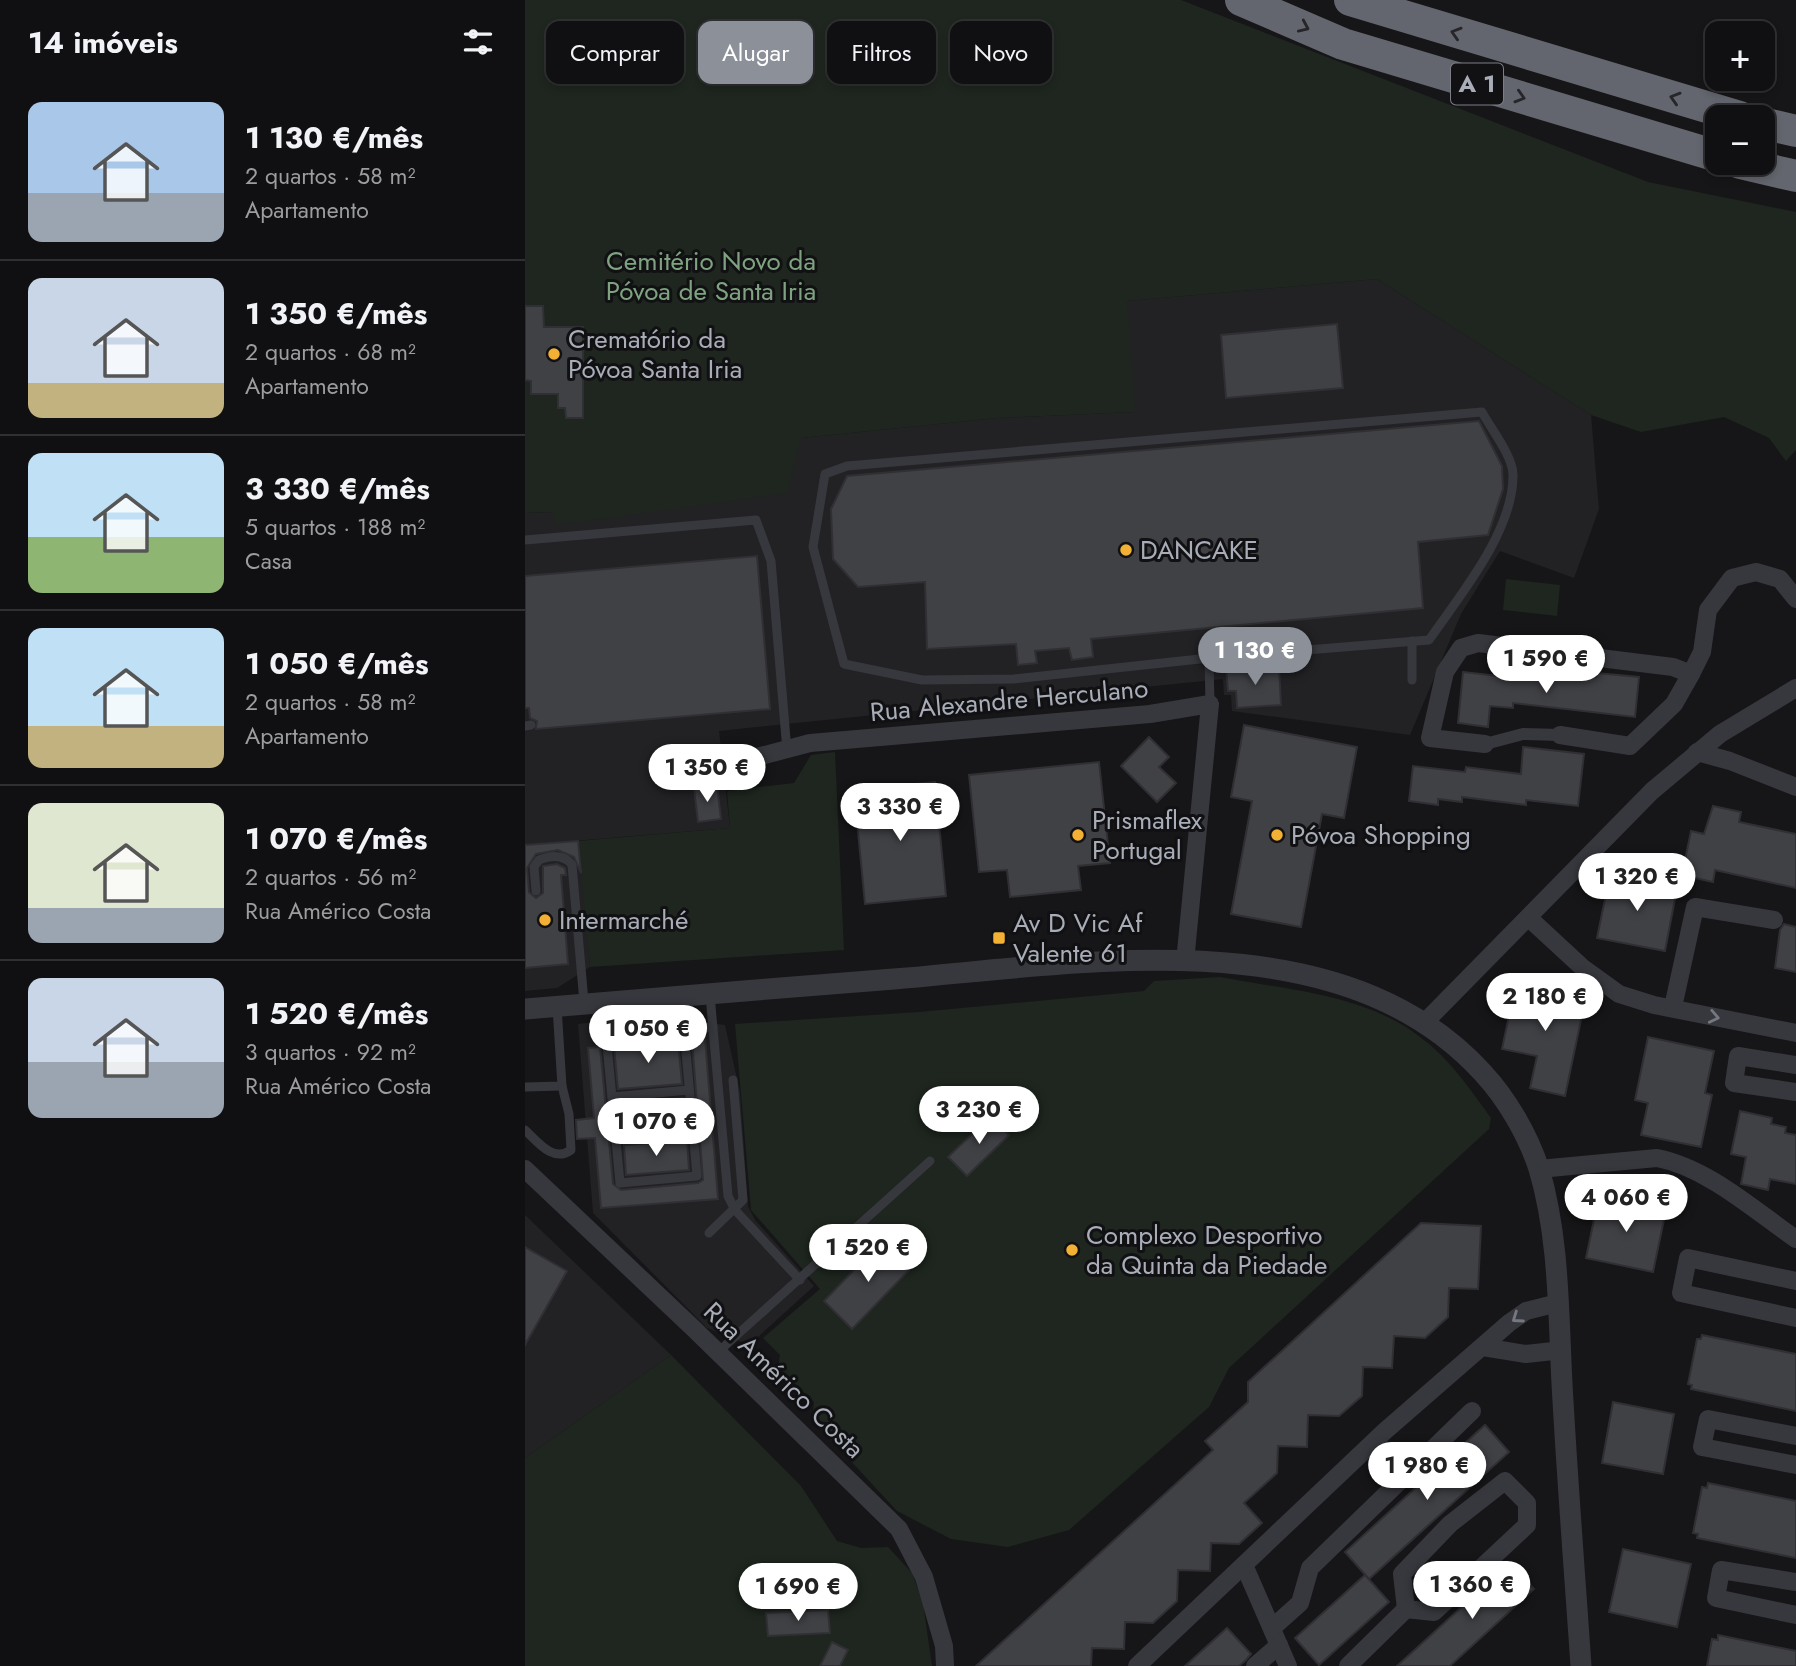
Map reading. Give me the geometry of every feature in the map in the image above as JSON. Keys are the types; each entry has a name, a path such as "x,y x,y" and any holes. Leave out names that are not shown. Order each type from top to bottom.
{"highway":[{"name":"A 1","path":"1241,0 1343,44 1705,152"},
{"name":"A 1","path":"1350,0 1705,106"},
{"path":"1775,126 1796,131"},
{"path":"1775,171 1796,176"}],"street":[{"path":"1691,674 1673,667 1478,643 1461,648 1445,672 1430,738 1485,744 1523,734 1560,736 1630,746 1674,704 1691,674 1702,652 1708,610 1732,578 1756,572 1780,579 1796,599"},
{"path":"1425,1023 1530,919 1623,818 1696,752 1720,734 1796,688"},
{"name":"Rua Alexandre Herculano","path":"723,766 810,743 1150,714 1210,704"},
{"path":"1185,962 1210,704"},
{"path":"1696,752 1730,761 1796,787"},
{"path":"1673,1007 1695,907 1774,920"},
{"path":"1530,919 1583,968 1619,994 1637,1001 1796,1033"},
{"path":"525,1009 1088,964 1185,962 1260,966 1329,979 1378,998 1425,1023 1464,1052 1496,1087 1513,1114 1539,1169 1562,1350 1581,1666"},
{"path":"1796,1065 1738,1056 1734,1083 1796,1092"},
{"path":"1539,1169 1657,1158 1674,1161 1698,1173 1796,1239"},
{"name":"Rua Américo Costa","path":"525,1169 718,1352 899,1530 924,1577 944,1646 945,1666"},
{"path":"1796,1281 1688,1258 1681,1293 1796,1318"},
{"path":"1137,1666 1385,1431 1526,1311 1558,1303"},
{"path":"1483,1347 1526,1354 1562,1350"},
{"path":"1255,1666 1300,1603 1310,1567 1472,1411"},
{"path":"1796,1436 1708,1419 1702,1447 1796,1465"},
{"path":"1505,1481 1527,1503 1527,1525 1434,1612 1406,1609 1402,1574 1450,1524 1505,1481"},
{"path":"1244,1565 1288,1666"},
{"path":"1796,1582 1721,1570 1716,1598 1796,1615"},
{"path":"1348,1666 1406,1609"}],"lane":[{"path":"1482,412 1513,472 1495,543 1429,640 1209,658 1014,679 922,680 844,664 813,547 825,474 847,466 1482,412"},
{"path":"525,540 757,520 771,561 787,751"},
{"path":"1412,641 1412,680"},
{"path":"1209,658 1210,704"},
{"path":"536,891 534,867 539,859 558,856 568,859 572,865 594,1003 606,1036 619,1183 697,1176 684,1029"},
{"path":"710,994 727,1189 735,1210 800,1280"},
{"path":"525,1130 551,1153 560,1155 571,1150 569,1114 562,1086 557,1006"},
{"path":"606,1036 713,1027"},
{"path":"709,1233 743,1200 733,1080"},
{"path":"525,1087 562,1086"},
{"path":"612,1097 689,1090"},
{"path":"615,1139 693,1134"},
{"path":"718,1352 930,1161"}],"shaded area":[{"path":"1377,279 1591,415 1599,509 1574,578 1500,551 1461,614 1410,735 1232,711 1231,695 1224,695 1223,679 719,731 730,828 525,845 525,513 554,512 556,524 801,438 997,418 1134,412 1126,301"},
{"name":"Intermarché","path":"581,844 590,967 557,988 525,991 525,848"},
{"path":"651,1015 725,1025 740,1092 748,1206 755,1220 814,1286 749,1345 707,1328 593,1213 578,1024"},
{"path":"525,1215 671,1355 525,1458"}],"green space":[{"name":"Cemitério Novo da Póvoa de Santa Iria","path":"525,0 1181,0 1648,182 1796,212 1796,450 1786,461 1769,438 1724,417 1641,432 1591,415 1377,279 1127,301 1135,412 997,418 801,438 787,493 556,525 553,512 525,513"},
{"path":"1506,579 1560,585 1557,616 1503,610"},
{"path":"835,752 844,950 590,967 578,841 730,828 727,791 794,783 811,755"},
{"name":"Complexo Desportivo da Quinta da Piedade","path":"1220,977 1324,996 1375,1011 1398,1023 1431,1046 1459,1075 1491,1118 1489,1129 1229,1368 1209,1407 1069,1530 1008,1547 951,1539 897,1511 812,1419 814,1402 778,1367 780,1355 763,1338 820,1289 751,1210 735,1024 919,1012 1144,991 1154,981"},
{"path":"671,1355 801,1486 837,1541 861,1548 888,1547 912,1573 923,1603 932,1666 525,1666 525,1458"}],"building":[{"name":"Crematório da Póvoa Santa Iria","path":"525,306 543,306 544,327 583,327 583,418 566,418 565,408 558,408 558,394 531,394 531,381 525,380"},
{"path":"1337,324 1343,388 1226,398 1221,335"},
{"name":"DANCAKE","path":"1479,421 1502,466 1503,489 1488,535 1418,542 1423,608 1091,639 1093,657 1072,660 1069,648 1035,651 1037,663 1018,665 1016,644 927,649 925,582 858,587 833,559 831,509 847,476"},
{"path":"757,556 770,709 536,729 537,721 530,718 529,708 525,708 525,576"},
{"path":"1245,667 1245,670 1279,667 1281,705 1237,708 1236,691 1228,691 1226,668"},
{"path":"1463,672 1516,678 1516,673 1580,680 1580,675 1596,677 1597,673 1639,677 1635,717 1513,703 1513,708 1490,706 1488,727 1458,723"},
{"path":"1244,725 1357,747 1344,818 1322,814 1301,927 1231,914 1252,801 1231,797"},
{"path":"1149,737 1169,757 1159,767 1176,783 1157,802 1121,766"},
{"path":"1523,747 1584,754 1578,806 1526,800 1526,805 1462,797 1462,802 1438,799 1438,805 1409,801 1413,766 1465,772 1466,767 1521,774"},
{"path":"1099,762 1110,863 1078,866 1081,890 1010,897 1007,870 979,872 969,775"},
{"path":"935,782 946,896 865,904 854,790"},
{"path":"717,785 721,819 698,822 694,788"},
{"path":"1713,806 1741,812 1739,822 1796,834 1796,888 1715,870 1713,882 1682,875 1691,831 1704,834"},
{"name":"Intermarché","path":"578,841 581,873 574,857 558,850 536,854 527,868 529,892 536,898 543,893 543,866 557,864 565,868 566,875 561,875 568,964 525,968 525,845"},
{"path":"1610,875 1677,888 1665,951 1597,938"},
{"path":"1784,924 1796,927 1796,972 1775,968 1780,930"},
{"path":"1516,982 1586,996 1565,1096 1530,1088 1537,1056 1502,1049"},
{"path":"1648,1037 1714,1051 1705,1093 1712,1095 1701,1147 1641,1135 1648,1103 1635,1100"},
{"path":"705,1039 718,1199 601,1208 595,1138 577,1139 576,1120 594,1118 588,1048 600,1047 613,1184 621,1190 698,1183 703,1180 692,1040"},
{"path":"678,1041 682,1084 618,1089 614,1046"},
{"path":"683,1098 686,1127 622,1132 620,1103"},
{"path":"1740,1111 1772,1118 1771,1124 1786,1127 1785,1133 1796,1135 1796,1184 1770,1179 1768,1190 1741,1184 1746,1157 1731,1154"},
{"path":"991,1116 1009,1135 967,1176 948,1157"},
{"path":"687,1141 689,1170 626,1175 624,1145"},
{"path":"1599,1196 1666,1210 1653,1272 1586,1258"},
{"path":"1421,1223 1481,1226 1478,1289 1449,1288 1448,1317 1425,1338 1394,1336 1392,1368 1363,1367 1362,1396 1339,1416 1308,1415 1307,1447 1278,1446 1277,1473 1244,1503 1262,1523 1239,1544 1211,1543 1210,1571 1178,1570 1177,1601 1153,1623 1125,1622 1124,1649 1092,1648 1091,1666 976,1666 1213,1450 1205,1441 1248,1402 1248,1382"},
{"path":"883,1240 911,1268 852,1329 824,1301"},
{"path":"525,1247 567,1271 525,1345"},
{"path":"1702,1335 1796,1354 1796,1411 1691,1389 1692,1385 1688,1384 1697,1339 1701,1339"},
{"path":"1613,1402 1674,1414 1663,1474 1602,1463"},
{"path":"1485,1425 1509,1452 1369,1579 1345,1552"},
{"path":"1708,1483 1796,1501 1796,1558 1697,1538 1698,1534 1693,1533 1702,1487 1707,1488"},
{"path":"1623,1549 1691,1564 1677,1627 1609,1612"},
{"path":"1510,1563 1534,1589 1450,1666 1397,1666"},
{"path":"1365,1575 1389,1602 1319,1665 1295,1638"},
{"path":"828,1610 830,1633 768,1636 766,1613"},
{"path":"1227,1628 1251,1654 1246,1660 1239,1666 1185,1666"},
{"path":"1718,1635 1796,1651 1796,1666 1707,1666 1712,1639 1718,1640"},
{"path":"832,1642 848,1650 840,1666 820,1666"}],"place":[{"name":"Crematório da Póvoa Santa Iria","path":"554,354"},
{"name":"DANCAKE","path":"1126,550"},
{"name":"Prismaflex Portugal","path":"1078,835"},
{"name":"Póvoa Shopping","path":"1277,835"},
{"name":"Intermarché","path":"545,920"},
{"name":"Av D Vic Af Valente 61","path":"999,938"},
{"name":"Complexo Desportivo da Quinta da Piedade","path":"1072,1250"}]}
